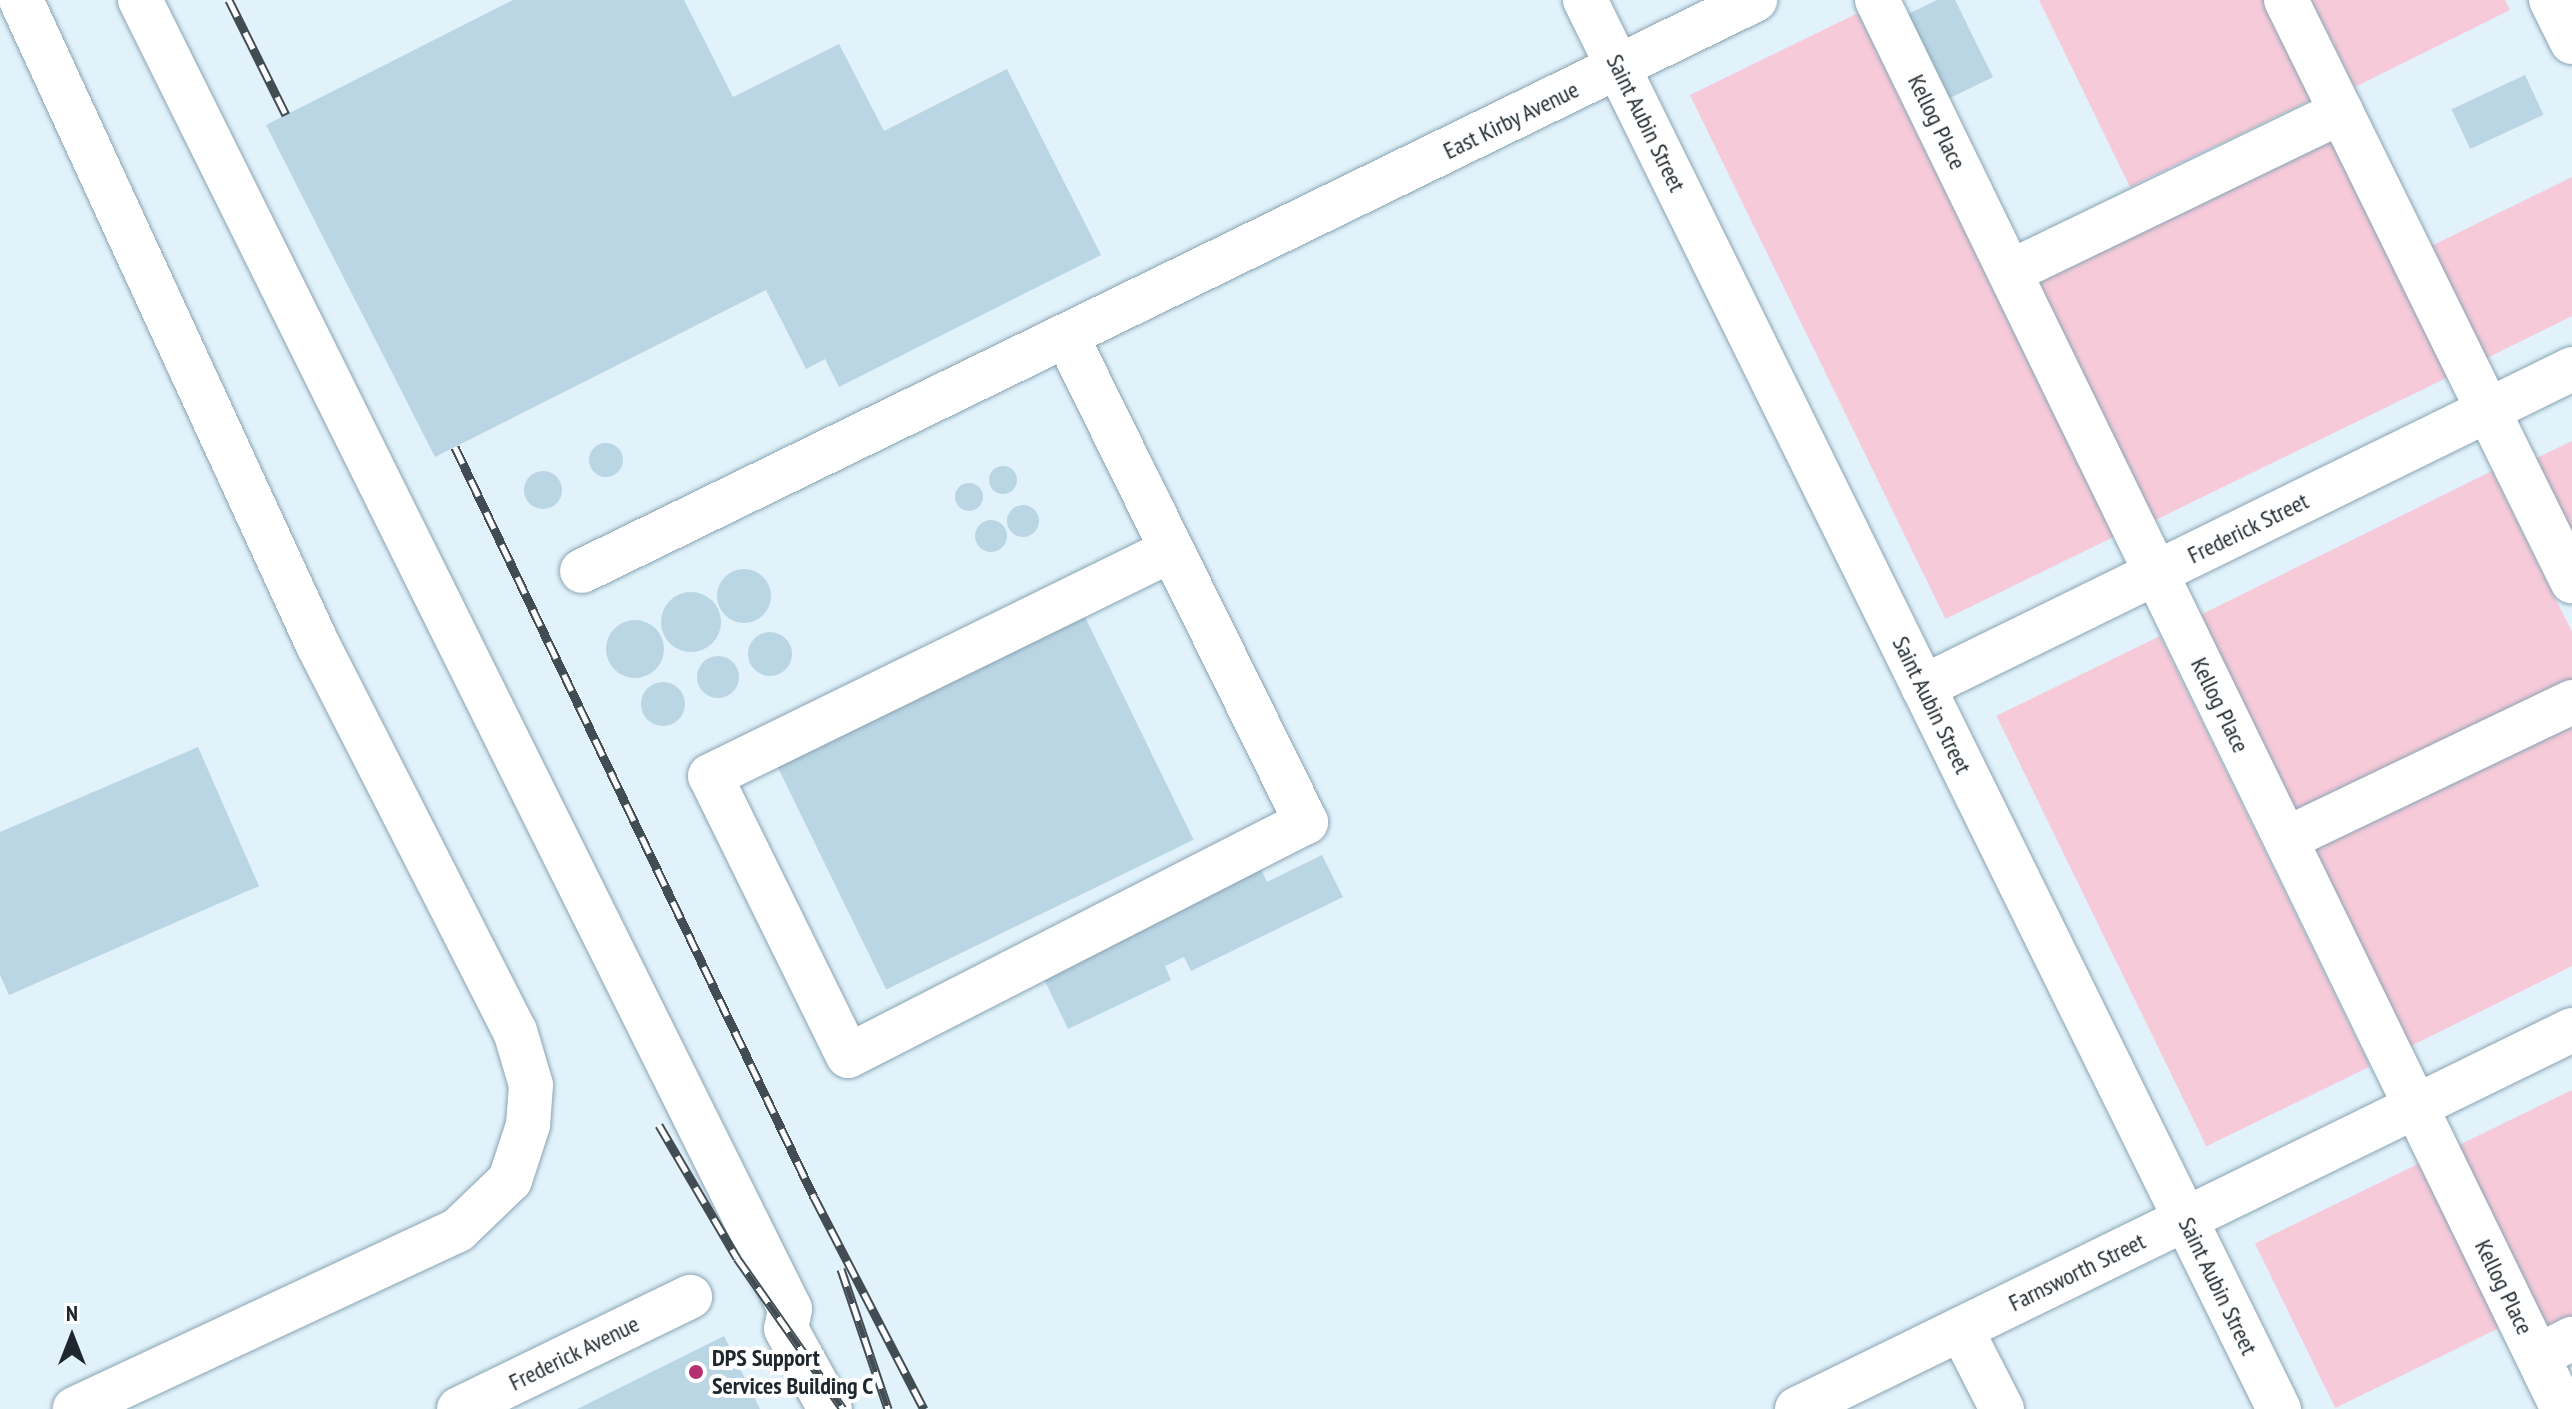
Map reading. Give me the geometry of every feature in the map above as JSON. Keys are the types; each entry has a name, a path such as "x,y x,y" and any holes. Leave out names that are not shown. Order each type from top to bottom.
{"street":[{"path":"21,0 318,645 515,1031 531,1085 528,1125 510,1180 458,1230 75,1409"},
{"path":"140,0 790,1309 786,1329 830,1409"},
{"name":"Saint Aubin Street","path":"1585,0 2279,1409"},
{"name":"East Kirby Avenue","path":"582,571 1397,177 1755,0"},
{"name":"Kellog Place","path":"1877,0 2416,1106 2555,1348 2563,1409"},
{"path":"2286,0 2572,581"},
{"path":"2551,0 2572,42"},
{"path":"2010,272 2341,112"},
{"path":"1067,337 1172,550 1306,822 848,1056 710,776 1172,550"},
{"name":"Frederick Street","path":"1923,687 2572,369"},
{"path":"2286,839 2572,702"},
{"name":"Farnsworth Street","path":"1797,1409 2572,1030"},
{"name":"Frederick Avenue","path":"459,1409 690,1297"},
{"path":"1961,1329 2002,1409"}],"shaded area":[{"path":"2039,0 2265,0 2313,99 2130,187"},
{"path":"2311,0 2505,0 2510,10 2355,87"},
{"path":"1858,13 2114,537 1945,619 1690,95"},
{"path":"2331,135 2449,377 2151,522 2033,280"},
{"path":"2572,177 2572,316 2485,359 2429,247"},
{"path":"2572,441 2572,541 2532,460"},
{"path":"2492,471 2572,632 2572,683 2295,820 2194,618"},
{"path":"2160,636 2370,1067 2206,1146 1996,716"},
{"path":"2572,715 2572,966 2405,1049 2305,848"},
{"path":"2572,1090 2572,1318 2548,1330 2457,1146"},
{"path":"2424,1161 2504,1325 2335,1408 2255,1243"}],"building":[{"path":"513,0 684,0 733,97 839,44 884,131 1007,69 1101,255 839,387 825,359 806,369 766,290 435,457 266,125"},
{"path":"1937,0 1955,0 1993,77 1950,98 1908,14"},
{"path":"2525,75 2544,115 2470,149 2452,109"},
{"path":"606,443 618,448 623,460 618,472 606,477 594,472 589,460 594,448"},
{"path":"1003,466 1013,470 1017,480 1013,490 1003,494 993,490 989,480 993,470"},
{"path":"543,471 556,477 562,490 556,503 543,509 530,503 524,490 530,477"},
{"path":"969,483 979,487 983,497 979,507 969,511 959,507 955,497 959,487"},
{"path":"1023,505 1034,510 1039,521 1034,532 1023,537 1012,532 1007,521 1012,510"},
{"path":"991,520 1002,525 1007,536 1002,547 991,552 980,547 975,536 980,525"},
{"path":"744,569 763,577 771,596 763,615 744,623 725,615 717,596 725,577"},
{"path":"691,592 712,601 721,622 712,643 691,652 670,643 661,622 670,601"},
{"path":"1084,615 1194,840 886,990 777,765"},
{"path":"635,620 646,622 655,629 662,638 662,660 655,669 646,676 635,678 624,676 615,669 608,660 606,649 608,638 615,629 624,622"},
{"path":"770,632 786,638 792,654 786,670 770,676 754,670 748,654 754,638"},
{"path":"718,656 733,662 739,677 733,692 718,698 703,692 697,677 703,662"},
{"path":"663,682 679,688 685,704 679,720 663,726 647,720 641,704 647,688"},
{"path":"198,747 259,886 9,995 0,975 0,832"},
{"path":"1322,855 1343,897 1191,971 1184,957 1165,966 1171,980 1068,1029 1041,973 1260,867 1267,882"},
{"name":"DPS Support Services Building C","path":"724,1336 760,1409 577,1409"}],"railway":[{"path":"229,0 286,115"},
{"path":"455,447 814,1197 924,1409"},
{"path":"659,1125 737,1258 843,1409"},
{"path":"841,1269 888,1409"}],"place":[{"name":"DPS Support Services Building C","path":"696,1372"}]}
